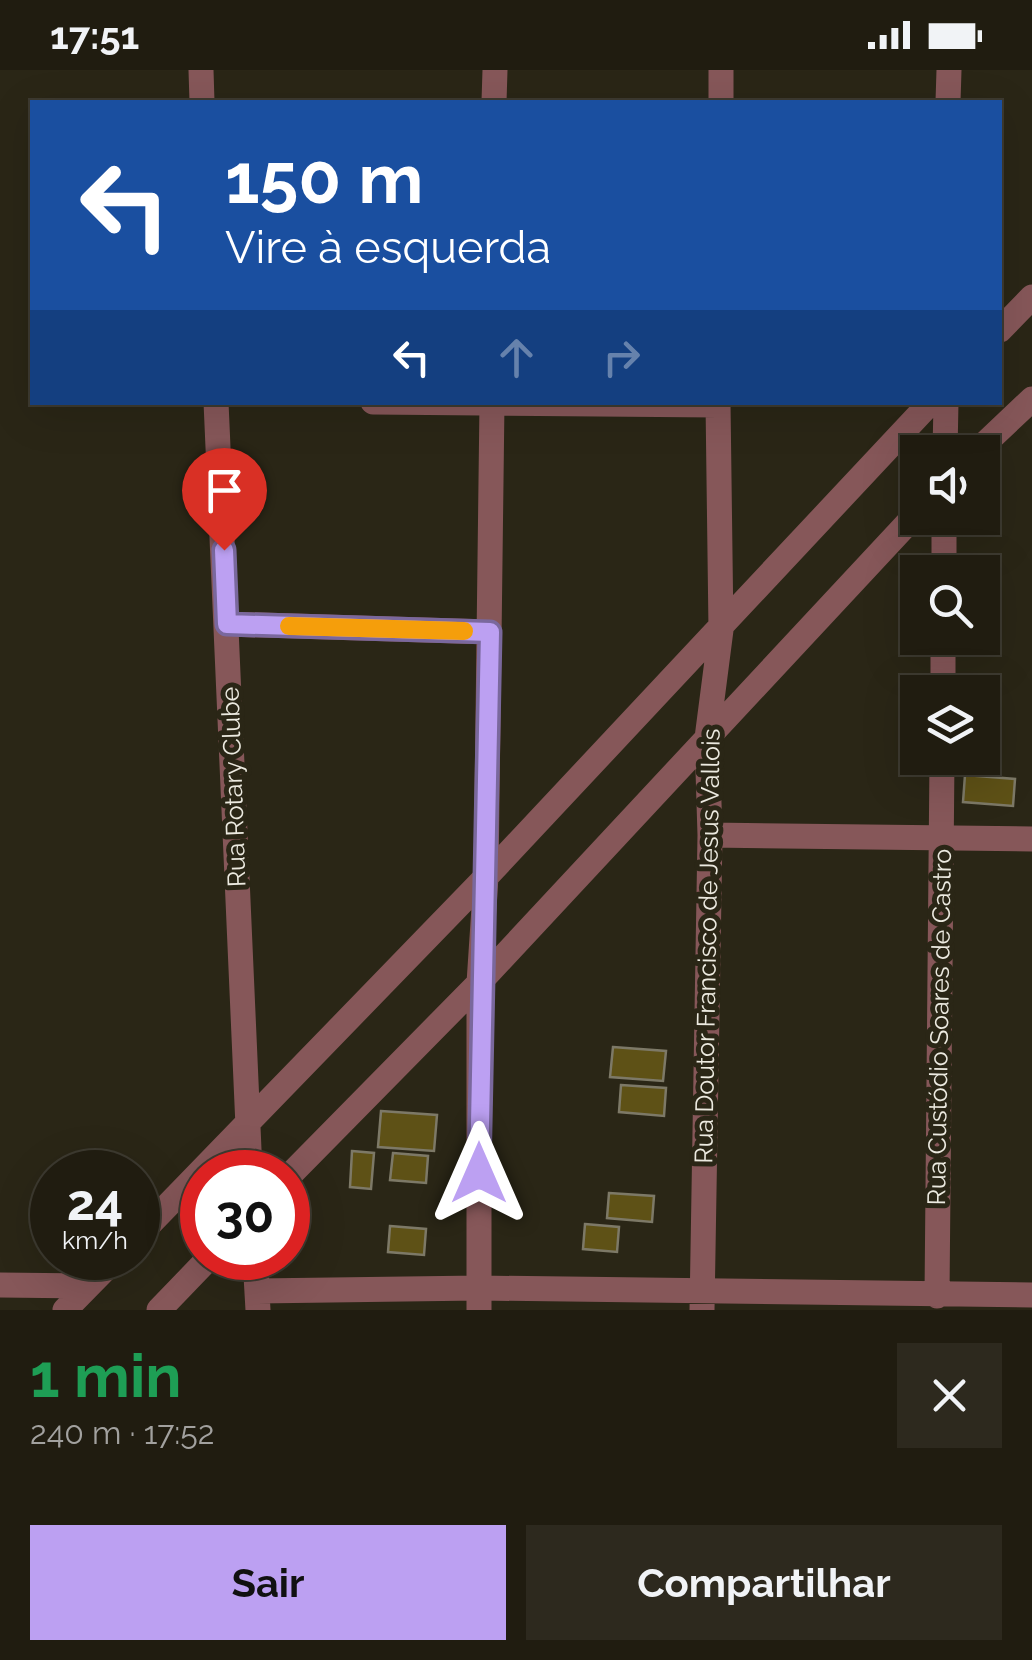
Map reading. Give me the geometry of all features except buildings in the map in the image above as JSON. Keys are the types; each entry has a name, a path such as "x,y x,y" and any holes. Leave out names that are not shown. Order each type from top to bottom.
{"street":[{"path":"200,70 202,100"},
{"path":"494,70 494,100"},
{"path":"721,70 721,100"},
{"path":"948,100 949,70"},
{"path":"1002,328 1032,297"},
{"path":"994,435 1032,399"},
{"name":"Rua Rotary Clube","path":"216,405 249,1150"},
{"path":"479,1299 479,982 486,878 492,405"},
{"name":"Rua Doutor Francisco de Jesus Vallois","path":"702,1300 710,835 707,738 721,630 718,405"},
{"path":"160,1214 486,878 928,405"},
{"path":"945,435 946,405"},
{"path":"310,1155 479,982 900,531"},
{"path":"227,624 490,632"},
{"name":"Rua Custódio Soares de Castro","path":"937,1296 942,775"},
{"path":"710,835 1032,839"},
{"path":"64,1310 94,1280"},
{"path":"159,1310 188,1280"},
{"path":"0,1285 88,1286"},
{"path":"258,1301 1032,1296"}],"slow traffic":[{"path":"289,626 464,631"}],"route":[{"path":"224,550 227,624 490,632 486,878 479,982 479,1173"}]}
